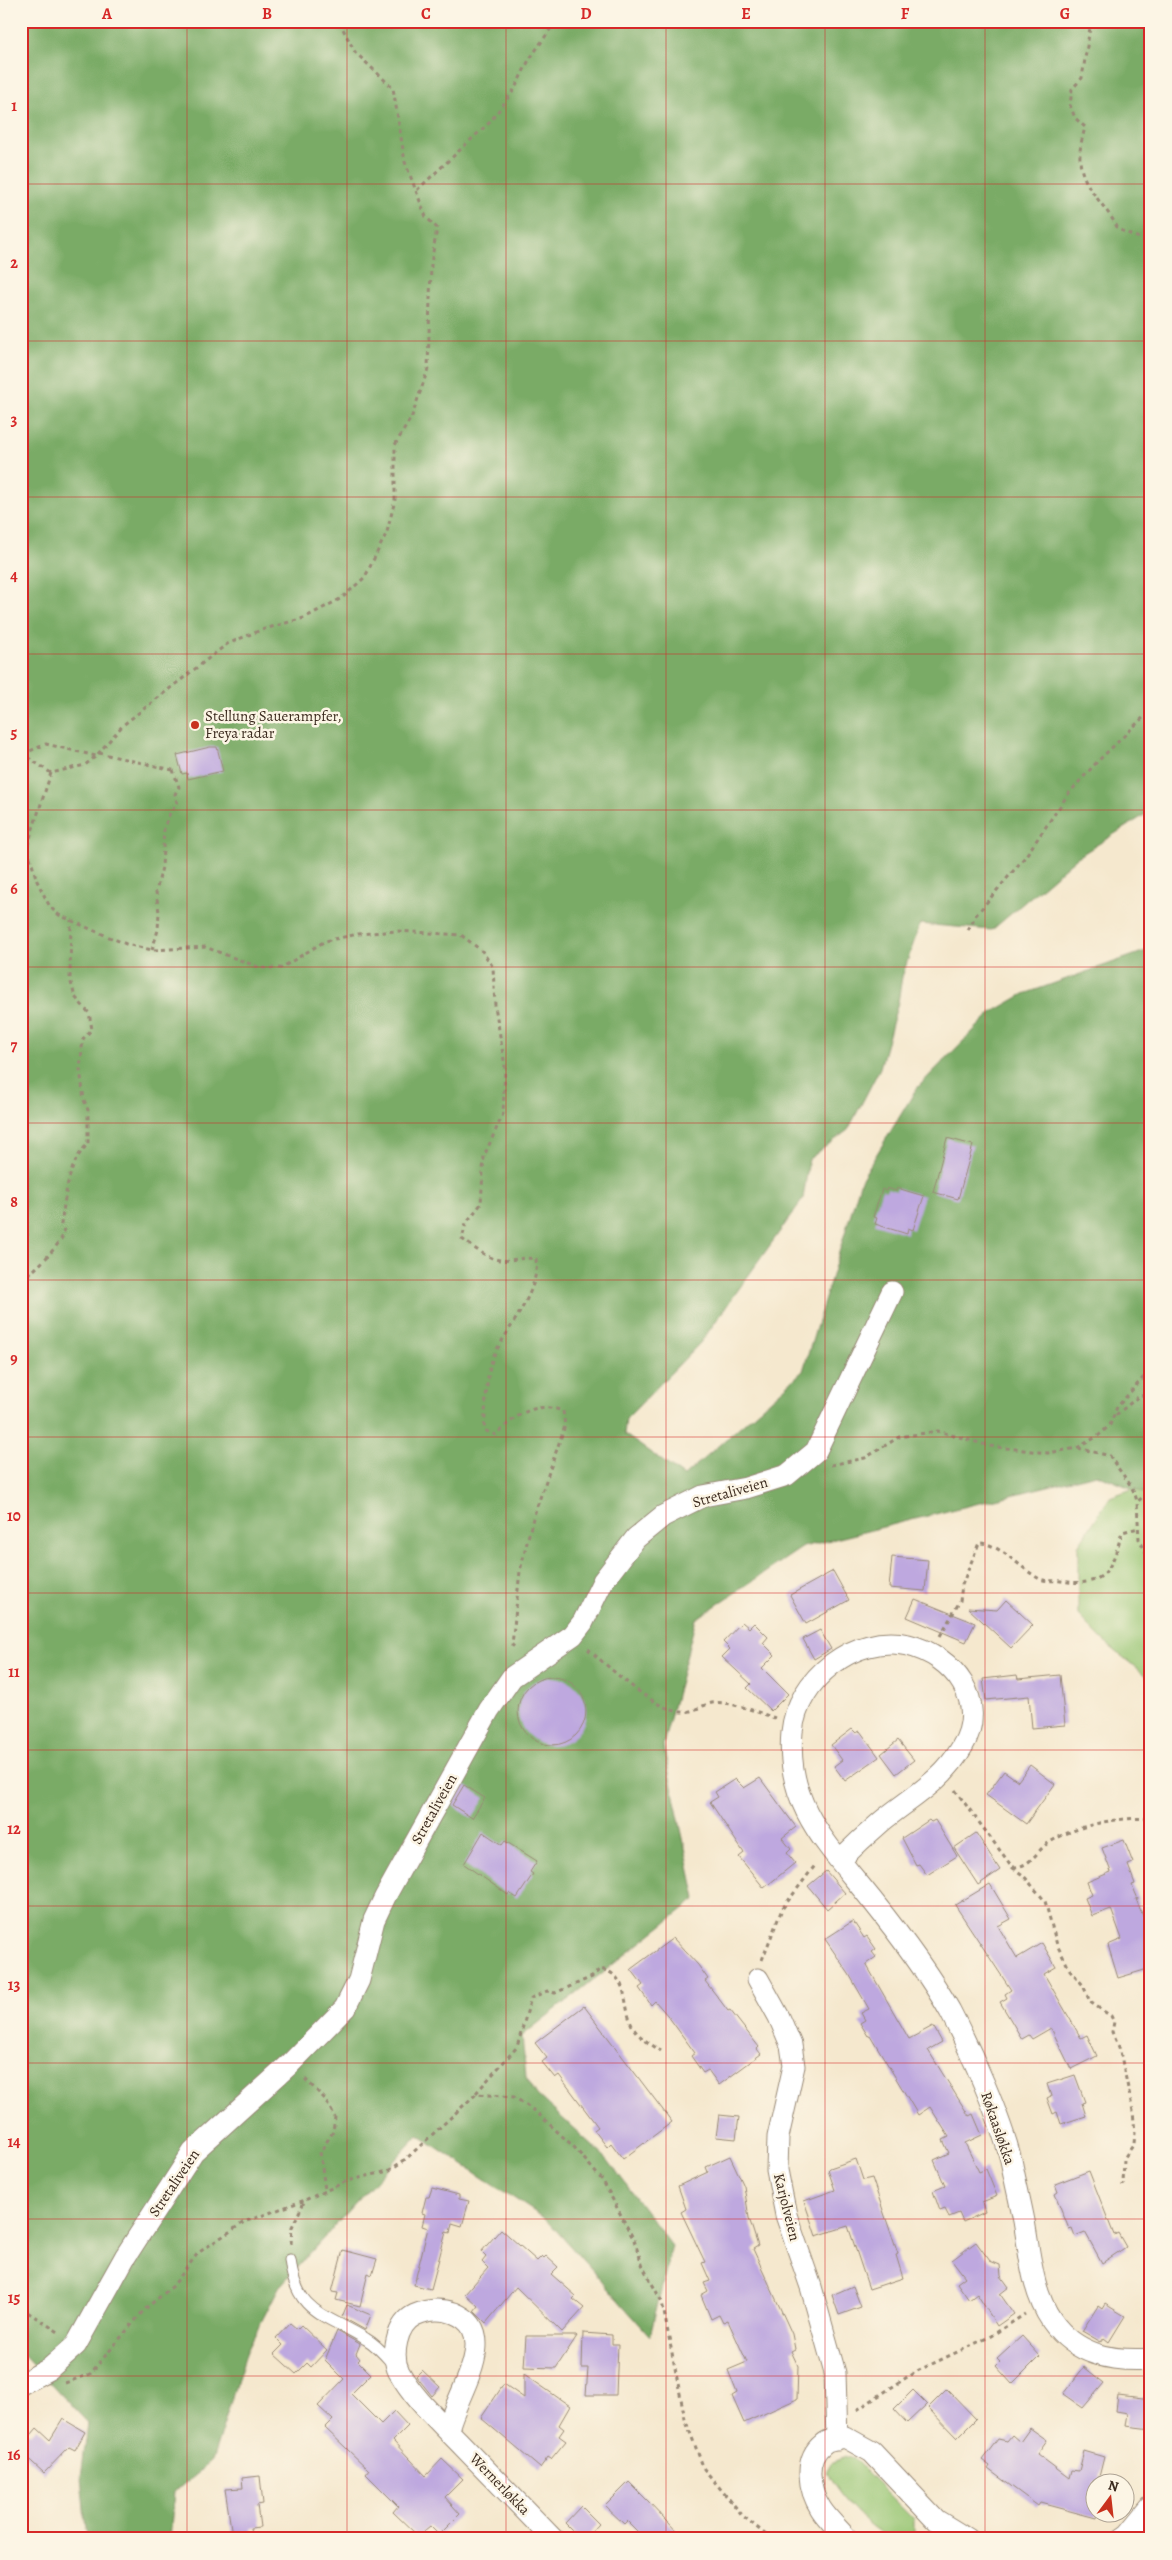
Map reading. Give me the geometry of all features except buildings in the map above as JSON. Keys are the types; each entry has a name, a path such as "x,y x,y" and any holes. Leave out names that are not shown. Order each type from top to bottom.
{"street":[{"name":"Stretaliveien","path":"21,2384 49,2369 76,2345 125,2258 192,2152 290,2064 345,2008 359,1980 374,1920 385,1897 489,1710 512,1677 572,1634 583,1622 603,1582 636,1538 662,1516 704,1496 746,1488 787,1474 816,1451 892,1292"},
{"name":"Røkaasløkka","path":"834,1854 883,1821 944,1773 964,1746 972,1725 972,1707 968,1691 947,1665 928,1652 905,1645 882,1644 850,1653 831,1664 817,1676 804,1694 793,1723 790,1757 798,1792 810,1822 834,1854 925,1971 950,2011 968,2050 1010,2156 1036,2288 1051,2320 1078,2346 1100,2357 1118,2360 1151,2359"},
{"name":"Karjolveien","path":"758,1979 779,2017 790,2045 794,2066 778,2136 776,2170 786,2215 811,2288 835,2372 841,2438"},
{"path":"398,2370 395,2355 397,2340 401,2329 411,2317 426,2311 444,2309 464,2317 473,2329 477,2348 476,2361 454,2407 448,2430"},
{"name":"Wernerløkka","path":"398,2370 420,2402 553,2539"},
{"path":"847,2539 821,2508 811,2488 810,2467 814,2452 824,2442 841,2438 872,2452 936,2520 967,2539"},
{"path":"1122,2539 1129,2534 1151,2507"}],"lane":[{"path":"290,2260 292,2281 306,2304 337,2324 366,2339 383,2353 398,2370"}],"path":[{"path":"22,754 51,773 85,765 98,754 123,725 228,644 261,630 304,618 342,598 365,577 387,532 395,500 396,445 412,416 428,369 431,264 437,228 426,217 406,162 393,88 355,52 341,21"},
{"path":"417,190 490,122 514,90 529,60 556,21"},
{"path":"1091,21 1082,78 1072,89 1070,106 1075,118 1084,127 1080,152 1082,174 1089,188 1111,215 1118,229 1151,243"},
{"path":"968,930 976,915 1025,857 1069,793 1097,762 1151,710"},
{"path":"22,754 46,744 177,771"},
{"path":"152,950 158,930 159,912 156,892 162,867 162,842 165,838 164,828 177,803 175,794 179,787 173,770"},
{"path":"51,773 26,847 37,881 50,907 59,915 126,944 152,950 205,948 261,968 281,968 325,941 358,934 398,931 461,935 482,951 494,967 495,1006 505,1066 503,1114 484,1156 481,1204 466,1223 462,1239 482,1253 501,1261 524,1257 536,1259 538,1273 511,1328 494,1354 488,1384 484,1430 496,1435 513,1418 537,1407 549,1406 563,1411 565,1426 533,1518 520,1571 512,1645 535,1661"},
{"path":"21,1279 46,1259 62,1238 64,1232 61,1224 68,1178 78,1154 88,1144 88,1110 84,1100 80,1068 83,1039 92,1029 89,1013 75,997 70,979 71,920"},
{"path":"1116,1415 1117,1406 1151,1369"},
{"path":"826,1466 864,1458 899,1437 938,1431 990,1446 1038,1452 1048,1453 1077,1448 1098,1436 1116,1415 1139,1396 1151,1394"},
{"path":"1077,1448 1110,1456 1115,1467 1135,1492 1139,1539 1147,1554"},
{"path":"1137,1502 1144,1496 1151,1500"},
{"path":"928,1652 960,1601 962,1585 979,1543 984,1543 997,1550 1039,1578 1086,1584 1100,1579 1106,1572 1118,1549 1122,1532 1139,1528"},
{"path":"572,1634 640,1692 666,1708 683,1712 713,1702 742,1707 793,1723"},
{"path":"944,1773 1012,1868 1023,1875 1046,1901 1056,1944 1070,1970 1083,1985 1090,2002 1112,2016 1114,2022 1112,2032 1119,2047 1133,2111 1135,2133 1134,2144 1124,2158 1123,2186"},
{"path":"1012,1868 1021,1867 1035,1858 1048,1842 1082,1829 1134,1818 1151,1818"},
{"path":"758,1979 766,1948 782,1909 834,1854"},
{"path":"49,2369 62,2384 90,2374 145,2309 173,2286 198,2253 244,2222 305,2200 347,2181 388,2171 406,2159 476,2094 517,2047 531,1998 547,1991 554,1993 592,1977 600,1969 608,1971 619,1981 626,1996 628,2015 634,2029 661,2051"},
{"path":"290,2064 324,2098 335,2117 333,2132 320,2152 325,2190"},
{"path":"476,2094 514,2097 535,2111 574,2147 603,2181 630,2232 643,2268 662,2302 685,2419 704,2470 743,2516 771,2539"},
{"path":"290,2260 292,2227 305,2200"},
{"path":"841,2438 850,2418 862,2405 915,2372 991,2336 1043,2305"},
{"path":"21,2308 76,2345"}],"green space":[{"path":"21,21 1151,21 1151,811 1076,858 992,930 920,924 902,977 898,1002 880,1068 848,1130 809,1159 803,1199 701,1342 626,1419 624,1434 684,1476 803,1371 861,1180 917,1088 991,1013 1024,994 1151,949 1151,1496 1096,1474 803,1547 696,1619 663,1745 696,1899 522,2036 526,2077 537,2095 607,2159 672,2246 650,2336 547,2220 418,2135 279,2287 247,2350 212,2461 174,2492 170,2539 87,2539 81,2478 88,2423 21,2352"},
{"path":"1151,1482 1151,1686 1146,1676 1102,1640 1078,1615 1078,1546 1110,1497"},
{"path":"844,2457 856,2461 914,2519 914,2534 909,2539 897,2539 874,2528 854,2510 837,2490 826,2471 831,2462"}],"place":[{"name":"Stellung Sauerampfer, Freya radar","path":"195,725"}]}
